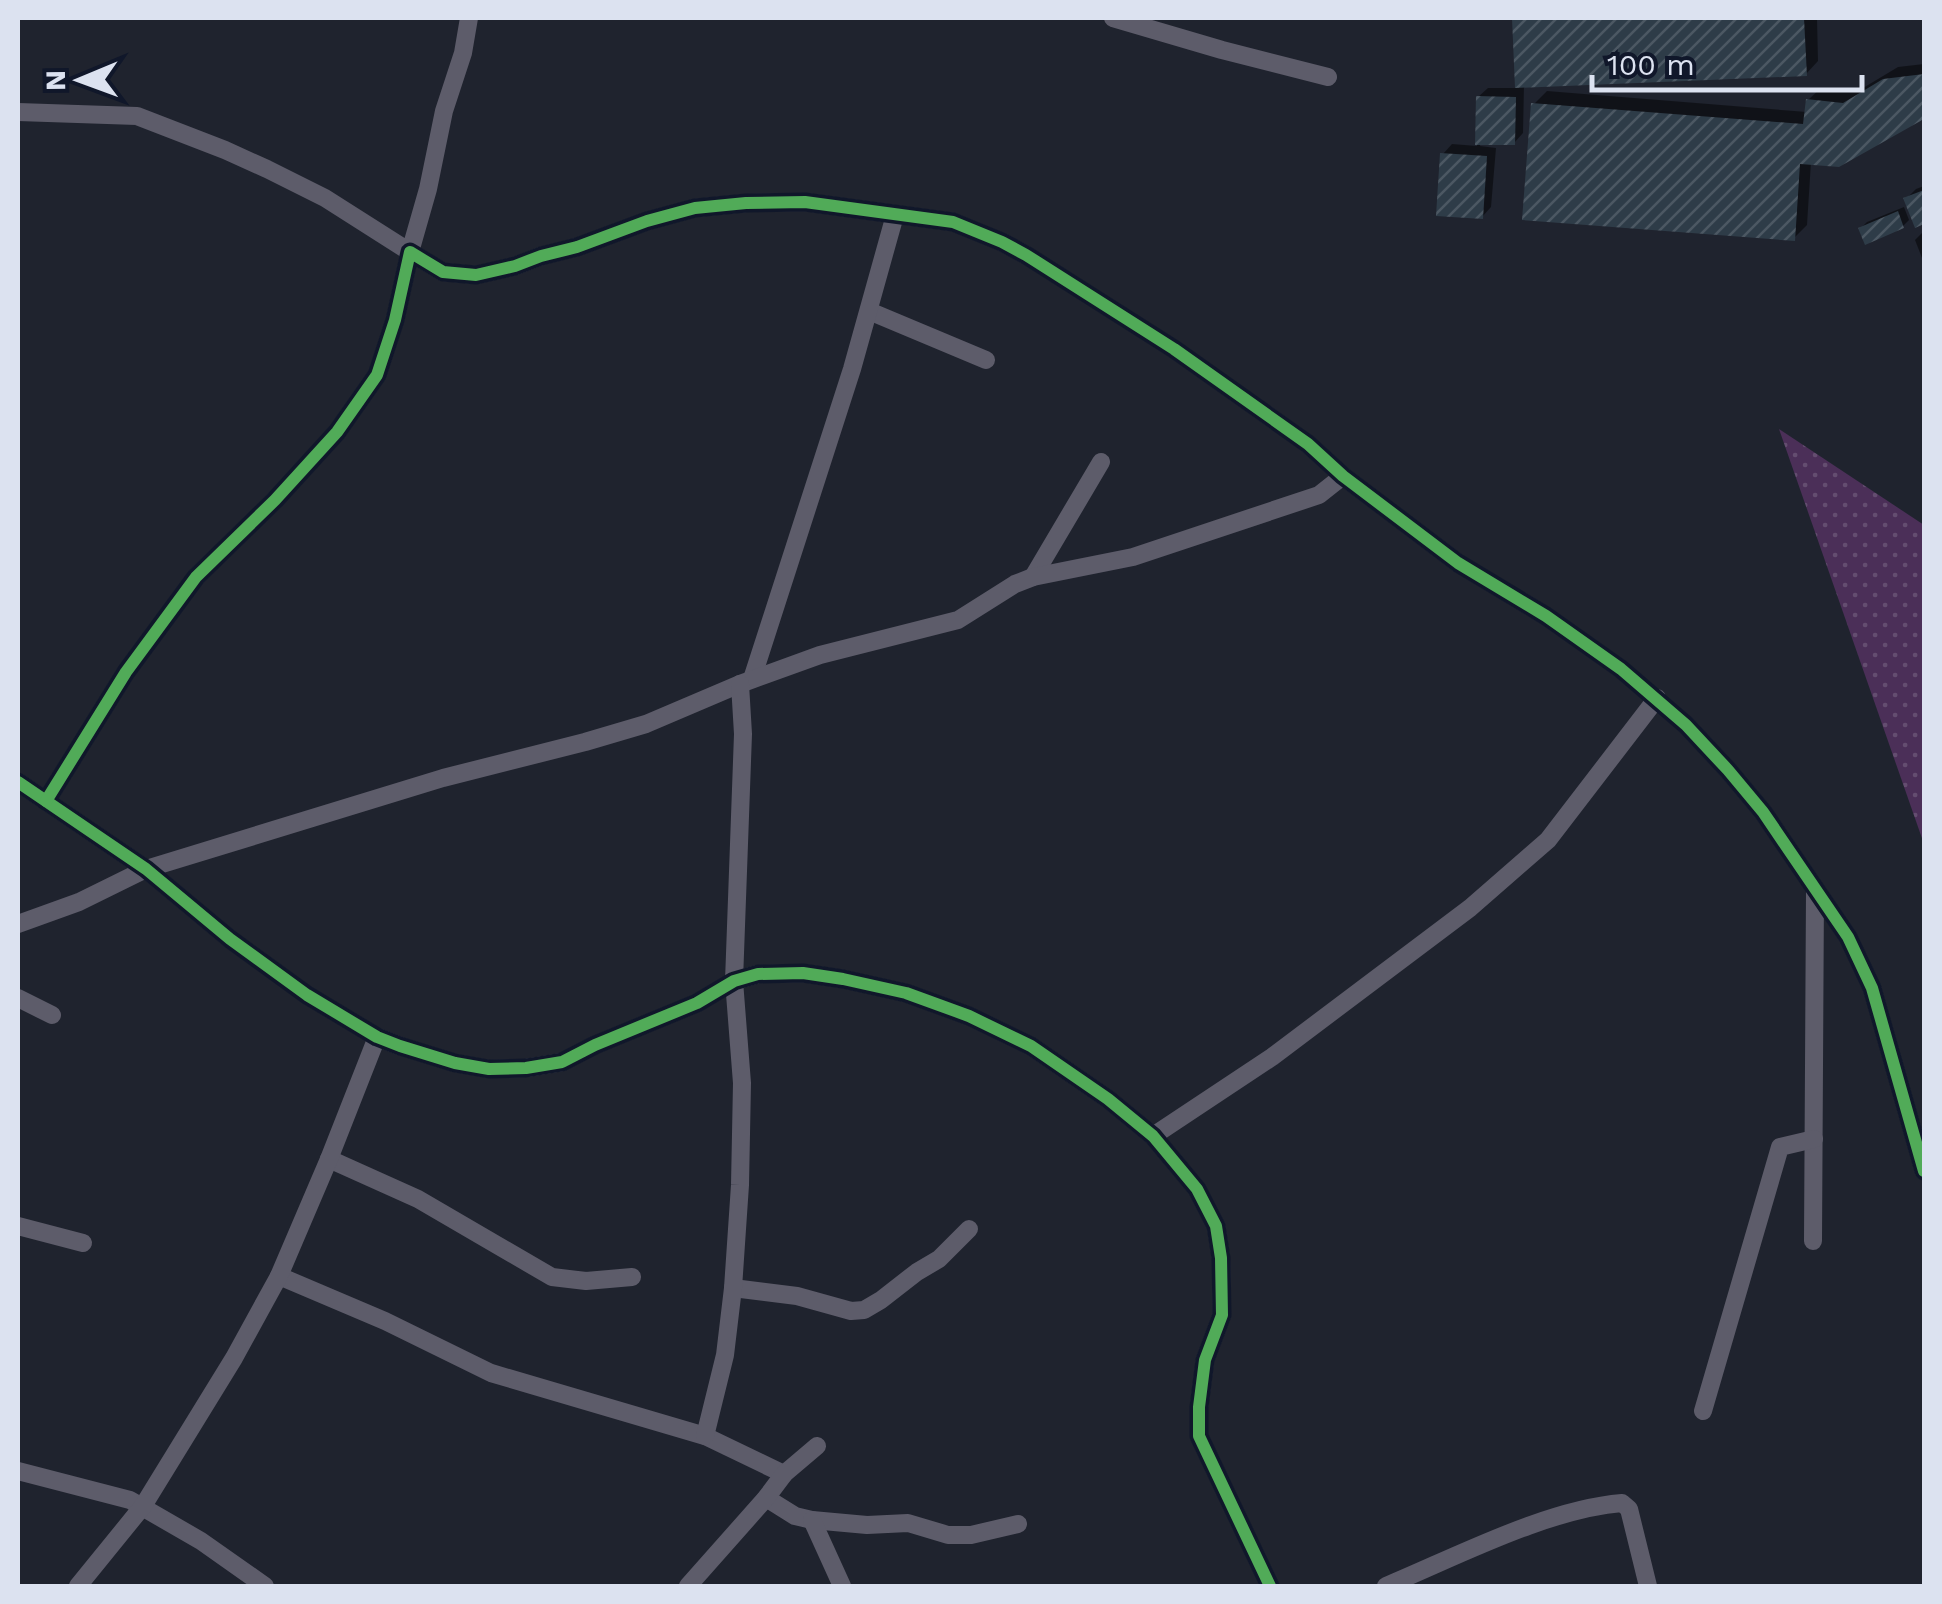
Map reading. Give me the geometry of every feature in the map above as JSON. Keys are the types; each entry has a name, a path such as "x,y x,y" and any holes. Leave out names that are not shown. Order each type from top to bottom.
{"street":[{"path":"46,801 126,672 196,577 337,432 377,376 395,320 470,18"},
{"path":"1113,18 1328,77"},
{"path":"18,112 137,116 225,150 325,198 443,272 476,275 577,247 648,220 695,208 746,203 805,202 953,222 1026,255 1174,349 1308,444 1342,476 1458,563 1546,616 1621,669 1686,725 1763,812 1848,938 1872,988 1924,1170"},
{"path":"705,1436 725,1355 733,1288 742,1083 734,982 746,682 869,310 895,215"},
{"path":"869,310 986,360"},
{"path":"1033,576 1101,462"},
{"path":"18,924 79,902 146,870 443,778 646,724 820,655 958,620 1033,576 1133,557 1319,495 1342,476"},
{"path":"1153,1136 1272,1057 1483,897 1548,840 1657,698"},
{"path":"18,782 146,870 291,984 378,1037 456,1064 489,1069 562,1062 758,974 803,973 906,993 1031,1046 1108,1099 1153,1136 1196,1189 1216,1226 1222,1258 1222,1315 1205,1360 1199,1436 1270,1586"},
{"path":"1813,1241 1815,891"},
{"path":"18,998 52,1015"},
{"path":"78,1586 143,1506 234,1358 279,1276 378,1037"},
{"path":"1702,1412 1780,1147 1814,1139"},
{"path":"330,1159 418,1199 552,1277 586,1281 632,1277"},
{"path":"18,1226 83,1243"},
{"path":"733,1288 864,1310 939,1260 970,1229"},
{"path":"279,1276 491,1374 705,1436 784,1474"},
{"path":"688,1586 784,1474 816,1446"},
{"path":"18,1471 143,1506 264,1586"},
{"path":"766,1498 794,1516 812,1520 867,1525 908,1523 948,1535 1018,1524"},
{"path":"1386,1586 1526,1527 1600,1505 1622,1503 1629,1509 1648,1586"},
{"path":"812,1520 842,1586"}],"shaded area":[{"path":"1779,429 1924,525 1924,844"}],"building":[{"path":"1512,18 1804,18 1807,76 1515,88"},
{"path":"1924,74 1924,119 1839,167 1800,164 1795,241 1522,220 1531,103 1803,124 1806,99 1843,103 1883,79"},
{"path":"1476,96 1516,97 1515,145 1475,145"},
{"path":"1440,153 1487,156 1483,219 1436,216"},
{"path":"1924,190 1924,224 1915,228 1903,198"},
{"path":"1898,211 1904,228 1865,245 1858,228"}],"cycle path":[{"path":"46,801 126,672 196,577 337,432 377,375 395,320 410,252 443,272 476,275 695,208 746,203 805,202 953,222 1026,255 1174,349 1308,444 1343,476 1458,563 1546,616 1621,669 1686,725 1763,812 1848,937 1872,988 1924,1171"},
{"path":"18,782 146,869 230,939 307,995 377,1037 455,1063 489,1069 562,1062 697,1003 734,981 758,974 803,973 906,993 969,1016 1031,1046 1108,1099 1153,1136 1197,1189 1216,1226 1222,1315 1205,1360 1199,1436 1270,1586"}]}
